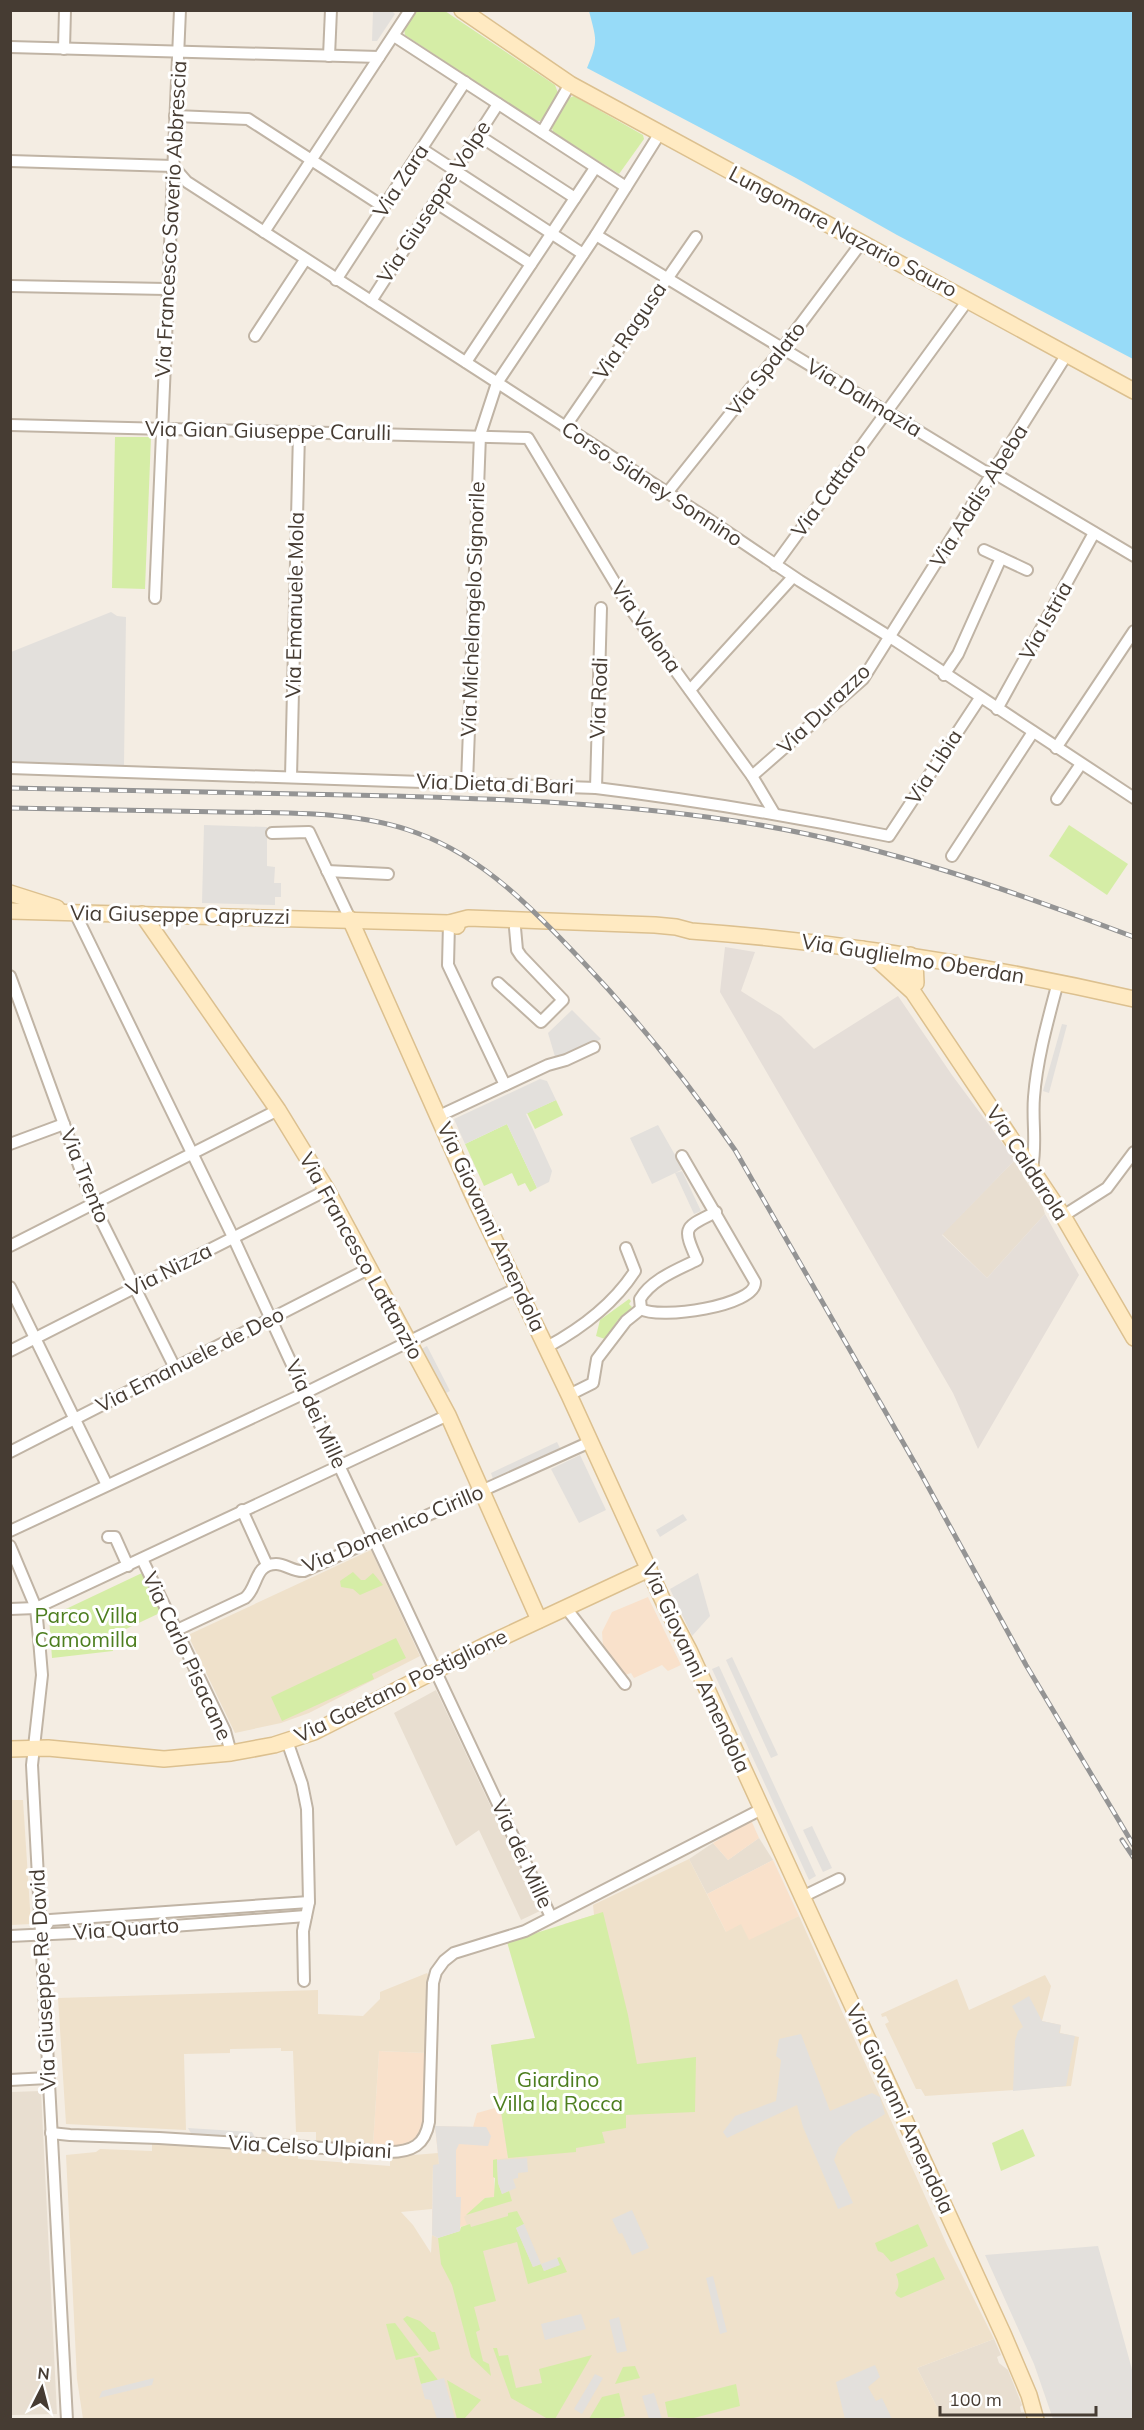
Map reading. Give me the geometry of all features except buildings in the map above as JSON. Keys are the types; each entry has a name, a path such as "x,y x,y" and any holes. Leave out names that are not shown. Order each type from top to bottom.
{"main road":[{"name":"Lungomare Nazario Sauro","path":"462,10 570,84 1134,391"},
{"path":"10,893 75,913"},
{"name":"Via Giuseppe Capruzzi","path":"10,911 350,919"},
{"name":"Via Francesco Lattanzio","path":"142,915 278,1110 327,1190 448,1415 539,1620"},
{"name":"Via Guglielmo Oberdan","path":"350,919 449,923 468,918 599,921 676,927 691,931 859,948 953,961 1134,999"},
{"name":"Via Giovanni Amendola","path":"350,919 472,1193 519,1287 649,1569 689,1650 1004,2336 1029,2395 1036,2420"},
{"name":"Via Guglielmo Oberdan","path":"449,923 459,927 676,935 691,931"},
{"path":"859,948 910,986"},
{"path":"910,955 915,962 910,986"},
{"path":"910,986 927,971 953,961"},
{"name":"Via Caldarola","path":"910,986 1063,1216 1134,1338"},
{"name":"Via Gaetano Postiglione","path":"10,1749 48,1748 164,1759 231,1753 287,1741 314,1732 539,1620 649,1569"}],"street":[{"path":"64,49 65,10"},
{"name":"Via Francesco Saverio Abbrescia","path":"155,598 166,289 180,10"},
{"path":"328,56 331,10"},
{"path":"264,232 410,10"},
{"path":"394,36 626,187"},
{"path":"10,47 380,57"},
{"name":"Via Zara","path":"336,280 465,82"},
{"path":"542,132 570,84"},
{"name":"Via Giuseppe Volpe","path":"371,301 498,104"},
{"path":"175,116 248,118 384,207"},
{"name":"Via Michelangelo Signorile","path":"467,783 480,435 497,383 596,235 660,133"},
{"path":"478,135 575,198"},
{"path":"422,149 583,254"},
{"path":"10,161 173,166"},
{"name":"Corso Sidney Sonnino","path":"173,166 187,182 305,260 668,493 1134,798"},
{"path":"466,362 595,168"},
{"path":"435,202 531,264"},
{"name":"Via Dalmazia","path":"596,235 984,471 994,473 1134,556"},
{"name":"Via Ragusa","path":"565,427 666,277 696,237"},
{"name":"Via Spalato","path":"668,493 782,349 862,242"},
{"path":"255,336 305,260"},
{"path":"10,286 166,289"},
{"name":"Via Cattaro","path":"775,565 968,300"},
{"name":"Via Addis Abeba","path":"890,638 1067,354"},
{"name":"Via Gian Giuseppe Carulli","path":"10,425 526,437"},
{"name":"Via Emanuele Mola","path":"291,777 299,432"},
{"name":"Via Valona","path":"526,437 531,440 630,608 752,776 774,813"},
{"name":"Via Istria","path":"997,709 1094,533"},
{"path":"984,550 1027,570"},
{"path":"944,675 958,654 1001,558"},
{"path":"690,690 794,577"},
{"name":"Via Rodi","path":"596,788 601,608"},
{"path":"1056,748 1134,631"},
{"name":"Via Durazzo","path":"752,776 863,678 890,638"},
{"name":"Via Libia","path":"889,836 980,698"},
{"path":"952,856 1033,732"},
{"path":"1057,800 1081,764"},
{"name":"Via Dieta di Bari","path":"10,768 596,788 685,798 889,836"},
{"name":"Via Dieta di Bari","path":"10,774 67,775 98,771"},
{"path":"272,833 309,832 350,919"},
{"path":"327,872 388,874"},
{"name":"Via dei Mille","path":"75,913 272,1318 305,1393 552,1917"},
{"path":"449,923 448,965 505,1085"},
{"path":"498,983 541,1022 564,999 521,956 517,950 515,928"},
{"name":"Via Trento","path":"10,976 93,1204 176,1368"},
{"path":"1032,1168 1036,1148 1034,1101 1036,1080 1058,982"},
{"path":"439,1116 594,1047"},
{"path":"10,1246 278,1110"},
{"path":"10,1144 64,1124"},
{"path":"1063,1216 1107,1188 1134,1152"},
{"path":"641,1309 654,1313 682,1312 737,1300 753,1292 755,1282 682,1156"},
{"name":"Via Nizza","path":"10,1351 327,1190"},
{"path":"641,1309 640,1299 648,1289 663,1276 697,1260 687,1237 687,1231 690,1226 716,1212"},
{"path":"547,1347 581,1327 623,1290 635,1271 626,1248"},
{"name":"Via Emanuele de Deo","path":"10,1452 370,1268"},
{"path":"10,1287 107,1485"},
{"path":"10,1531 305,1393 519,1287"},
{"path":"569,1395 593,1383 597,1359 626,1321 641,1309"},
{"path":"10,1609 36,1608 448,1415"},
{"name":"Via Domenico Cirillo","path":"267,1565 275,1564 298,1572 304,1571 590,1442"},
{"path":"177,1630 245,1598 250,1594 260,1571 267,1565 242,1510"},
{"path":"108,1537 115,1537 128,1566"},
{"name":"Via Giuseppe Re David","path":"10,1546 36,1608 42,1675 32,1765 67,2420"},
{"name":"Via Carlo Pisacane","path":"142,1558 225,1731 231,1753"},
{"path":"566,1608 625,1684"},
{"path":"287,1741 302,1784 307,1809 309,1902 303,1931 304,1981"},
{"name":"Via Celso Ulpiani","path":"51,2133 389,2152 411,2150 426,2136 429,2122 433,1983 436,1972 444,1960 454,1953 525,1931 762,1809"},
{"path":"802,1897 837,1880"},
{"name":"Via Quarto","path":"41,1934 50,1920 309,1902"},
{"name":"Via Quarto","path":"41,1934 306,1916"},
{"path":"93,1917 94,1932"},
{"path":"10,1936 41,1934"},
{"path":"10,2080 48,2078"}],"shaded area":[{"path":"373,11 392,11 395,14 377,41 372,41"},
{"path":"111,612 117,616 126,617 124,765 11,763 11,652"},
{"path":"204,825 267,827 267,866 275,867 274,883 281,883 281,897 275,897 275,905 202,903"},
{"path":"725,947 755,952 741,991 781,1016 814,1049 898,996 952,1075 1015,1160 942,1235 987,1278 1045,1214 1079,1275 978,1449 953,1393 720,992"},
{"path":"572,1010 601,1039 581,1051 556,1060 548,1033"},
{"path":"1062,1024 1067,1025 1049,1093 1043,1091"},
{"path":"540,1079 547,1081 556,1100 526,1114 552,1171 549,1182 537,1188 507,1124 465,1144 454,1119"},
{"path":"658,1125 683,1169 652,1184 630,1138"},
{"path":"1015,1160 1042,1204 1045,1214 987,1278 942,1234"},
{"path":"682,1171 701,1211 694,1214 675,1173"},
{"path":"427,1346 450,1391 444,1394 420,1350"},
{"path":"557,1442 560,1448 493,1479 491,1473"},
{"path":"580,1455 606,1510 579,1523 551,1469"},
{"path":"683,1514 687,1520 660,1537 656,1530"},
{"path":"371,1550 420,1656 309,1713 281,1723 235,1733 188,1635"},
{"path":"698,1573 710,1616 692,1636 670,1589"},
{"path":"648,1597 681,1665 668,1671 662,1665 634,1678 631,1673 625,1675 603,1646 602,1632 612,1612"},
{"path":"732,1657 778,1755 771,1758 726,1660"},
{"path":"719,1666 816,1876 809,1880 712,1669"},
{"path":"436,1690 540,1911 521,1920 479,1830 456,1846 394,1713"},
{"path":"11,1800 23,1800 31,1924 11,1925"},
{"path":"751,1820 759,1838 728,1860 713,1843"},
{"path":"812,1826 832,1868 823,1872 803,1830"},
{"path":"759,1838 773,1860 707,1894 689,1859 713,1843 728,1860"},
{"path":"689,1859 726,1932 741,1924 749,1940 799,1916 947,2245 994,2339 917,2368 943,2419 83,2419 77,2379 66,2155 96,2152 100,2149 152,2151 152,2142 298,2152 298,2159 390,2166 390,2157 438,2153 439,2165 433,2165 432,2209 401,2212 413,2225 431,2253 432,2235 438,2238 460,2231 461,2227 467,2225 464,2217 485,2198 494,2197 493,2160 508,2158 491,2045 535,2038 534,2032 564,1924 594,1915 593,1905"},
{"path":"773,1860 799,1916 749,1941 726,1932 707,1894"},
{"path":"427,1973 429,1976 427,2053 379,2051 373,2145 316,2143 316,2132 296,2132 293,2051 281,2051 281,2048 230,2049 230,2053 184,2054 186,2130 66,2124 58,1998 318,1990 318,2014 363,2016 380,1999 380,1992"},
{"path":"1045,1975 1051,1986 1042,2021 1061,2025 1060,2033 1079,2037 1071,2086 925,2096 921,2089 916,2089 885,2024 889,2022 886,2016 882,2017 881,2014 957,1979 969,2010"},
{"path":"1029,1996 1042,2021 1061,2025 1059,2033 1075,2036 1066,2086 1013,2091 1015,2041 1018,2031 1023,2027 1012,2006"},
{"path":"801,2034 830,2111 872,2093 880,2097 885,2114 854,2133 839,2147 834,2160 853,2203 838,2209 803,2127 797,2105 727,2138 723,2132 735,2116 776,2101 781,2060 776,2056 779,2039"},
{"path":"379,2051 427,2053 423,2130 409,2145 397,2147 373,2145"},
{"path":"41,2091 57,2414 10,2415 11,2092"},
{"path":"495,2108 502,2114 508,2158 494,2170 494,2197 485,2198 479,2204 467,2225 432,2235 433,2165 439,2164 435,2126 473,2127 477,2113"},
{"path":"435,2126 486,2127 491,2136 488,2146 459,2144 456,2150 456,2197 461,2197 460,2231 438,2238 432,2235 433,2165 439,2164"},
{"path":"188,2128 252,2132 256,2139 192,2135"},
{"path":"527,2158 528,2172 518,2173 518,2178 513,2179 516,2188 502,2194 498,2183 497,2160"},
{"path":"632,2210 649,2248 632,2255 622,2233 619,2234 612,2219"},
{"path":"524,2224 541,2264 533,2267 516,2228"},
{"path":"1098,2246 1133,2373 1133,2419 1053,2419 1034,2364 985,2255"},
{"path":"557,2258 560,2265 544,2271 541,2264"},
{"path":"713,2276 727,2332 720,2334 706,2278"},
{"path":"581,2314 586,2329 545,2340 541,2324"},
{"path":"619,2317 627,2351 617,2353 609,2320"},
{"path":"994,2339 1001,2355 997,2357 999,2363 1008,2370 1022,2405 1021,2412 1024,2412 1026,2419 943,2419 917,2368"},
{"path":"875,2365 880,2377 868,2387 876,2401 882,2398 892,2419 845,2419 836,2382"},
{"path":"595,2374 603,2378 582,2414 574,2409"},
{"path":"154,2378 152,2385 99,2398 102,2391"},
{"path":"444,2378 455,2419 437,2419 431,2400 425,2399 421,2384"},
{"path":"654,2393 662,2419 649,2419 642,2396"}],"green space":[{"path":"416,11 445,11 555,85 558,93 541,121 535,121 405,35 404,29"},
{"path":"574,96 643,135 644,139 619,174 553,132 552,128 569,98"},
{"path":"115,437 151,437 145,589 112,588"},
{"path":"1069,825 1128,864 1107,895 1049,856"},
{"path":"556,1100 563,1115 535,1129 527,1113"},
{"path":"507,1124 537,1188 530,1192 525,1183 518,1186 512,1173 484,1186 465,1144"},
{"path":"629,1299 632,1307 622,1320 618,1320 605,1339 596,1336 600,1320"},
{"path":"353,1572 361,1580 365,1580 373,1573 383,1585 360,1595 353,1589 341,1587 340,1581"},
{"name":"Parco Villa Camomilla","path":"142,1573 162,1612 111,1636 113,1651 52,1658 49,1617"},
{"path":"396,1638 406,1658 372,1674 374,1679 282,1721 271,1697"},
{"name":"Giardino Villa la Rocca","path":"603,1912 628,2015 637,2064 696,2057 695,2112 626,2115 626,2128 602,2132 605,2143 576,2148 576,2152 508,2158 491,2045 535,2038 507,1942"},
{"path":"1023,2129 1035,2156 1001,2171 992,2143"},
{"path":"497,2159 498,2183 502,2194 509,2191 512,2201 466,2215 485,2198 494,2197 493,2160"},
{"path":"517,2211 524,2224 516,2228 533,2267 541,2264 544,2271 559,2265 557,2258 560,2257 567,2272 528,2284 517,2242 483,2251 496,2301 474,2307 480,2330 476,2332 483,2361 489,2364 491,2376 471,2357 452,2285 441,2264 438,2238 460,2231 461,2227 470,2224 471,2227"},
{"path":"918,2224 928,2246 891,2262 878,2251 875,2243"},
{"path":"934,2257 945,2279 901,2298 897,2296 895,2293 898,2288 896,2274"},
{"path":"407,2316 420,2321 435,2332 440,2349 429,2352 403,2319"},
{"path":"395,2323 419,2355 396,2360 386,2324"},
{"path":"493,2348 497,2348 499,2356 508,2355 516,2388 542,2383 539,2369 592,2355 555,2419 548,2419 511,2398"},
{"path":"420,2357 438,2380 421,2384 414,2358"},
{"path":"635,2366 640,2378 615,2384 623,2367"},
{"path":"447,2380 481,2400 464,2419 457,2419"},
{"path":"736,2384 740,2406 690,2419 668,2417 665,2402"},
{"path":"619,2393 625,2416 615,2419 589,2419 602,2397"}],"water":[{"path":"589,11 1133,11 1133,359 587,68 595,45"}],"railway":[{"path":"10,788 401,796 555,802 709,817 808,834 903,858 996,887 1134,937"},
{"path":"10,808 297,813 371,821 395,826 441,843 487,871 528,906 584,963 644,1030 682,1077 735,1150 920,1472 1026,1665 1134,1846"},
{"path":"1122,1840 1134,1858"}]}
